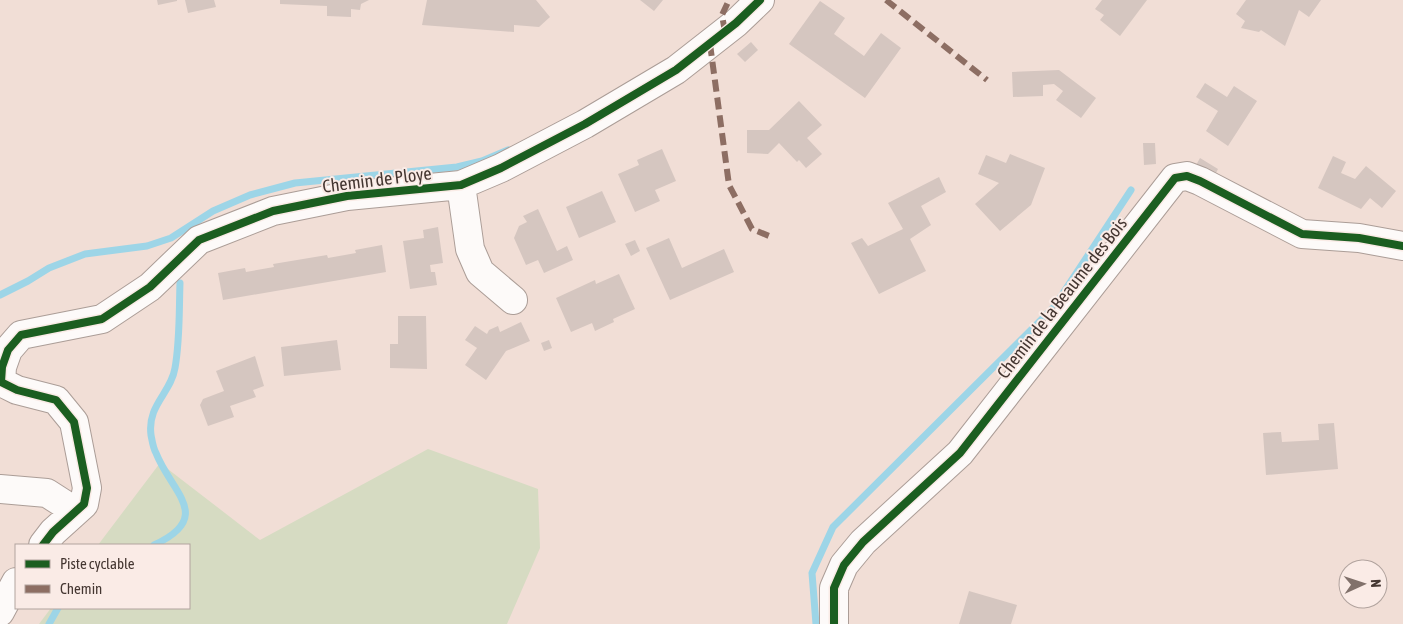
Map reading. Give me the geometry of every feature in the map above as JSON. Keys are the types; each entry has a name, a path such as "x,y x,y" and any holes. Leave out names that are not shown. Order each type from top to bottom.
{"street":[{"name":"Chemin de Ploye","path":"44,544 53,532 84,504 87,488 74,422 56,400 16,390 0,382 8,350 21,335 102,319 150,287 199,240 272,211 347,196 461,185 501,168 568,133 676,70 736,23 760,0"},
{"name":"Chemin de la Beaume des Bois","path":"834,624 834,588 844,565 863,542 960,453 1175,178 1187,176 1200,181 1302,234 1359,238 1403,246"},
{"path":"461,185 470,249 480,272 513,300"},
{"path":"0,489 47,493 75,511"},
{"path":"0,612 15,584"}],"green space":[{"path":"428,449 538,489 540,548 507,624 39,624 50,609 190,609 190,544 99,544 160,463 260,540"}],"building":[{"path":"157,0 177,0 177,1 158,5"},
{"path":"185,0 214,0 216,7 188,13"},
{"path":"280,0 369,0 361,4 360,10 351,9 351,17 327,16 327,6 280,4"},
{"path":"427,0 536,0 550,17 539,27 514,25 514,32 422,25"},
{"path":"640,0 663,0 654,11"},
{"path":"1102,0 1147,0 1120,36 1100,20 1104,15 1095,9"},
{"path":"1246,0 1321,0 1309,17 1299,10 1285,46 1261,30 1259,32 1241,28 1245,21 1236,14"},
{"path":"820,1 845,18 834,34 864,56 881,33 901,48 865,98 789,44"},
{"path":"751,42 758,50 745,62 737,54"},
{"path":"1059,70 1096,98 1081,118 1056,100 1063,91 1054,84 1043,85 1043,96 1013,97 1012,72"},
{"path":"1205,83 1227,97 1234,86 1257,101 1228,146 1206,131 1218,111 1196,97"},
{"path":"799,101 822,125 807,138 822,154 806,168 799,160 797,162 779,143 768,154 747,153 747,130 769,130"},
{"path":"1143,143 1155,143 1156,164 1144,165"},
{"path":"662,149 676,181 655,190 660,201 635,212 618,174 639,165 637,160"},
{"path":"1010,154 1045,168 1031,205 1000,231 975,204 999,183 978,174 986,155 1006,163"},
{"path":"1333,156 1346,162 1341,173 1355,179 1366,166 1396,191 1382,208 1370,198 1361,209 1318,188"},
{"path":"1200,158 1218,169 1214,177 1195,167"},
{"path":"939,177 946,192 921,206 931,225 910,239 926,271 879,294 851,243 862,238 868,246 903,229 888,203"},
{"path":"602,191 616,222 579,238 566,207"},
{"path":"538,209 557,251 567,246 573,260 544,273 538,260 526,265 514,238 519,226 527,222 523,216"},
{"path":"438,227 443,263 430,265 431,272 435,272 437,285 410,289 403,241 424,238 423,230"},
{"path":"669,238 682,268 724,249 734,272 670,300 646,248"},
{"path":"635,240 640,251 631,256 625,244"},
{"path":"382,245 386,272 223,300 218,273 245,268 246,272 274,267 273,264 327,255 328,258 356,253 355,250"},
{"path":"619,274 635,309 613,319 614,322 595,331 592,323 571,332 556,298 595,280 596,284"},
{"path":"398,316 426,316 427,369 390,368 390,344 398,344"},
{"path":"521,322 530,341 506,351 486,380 465,365 477,348 465,340 475,326 487,334 489,330 498,326 500,332"},
{"path":"337,340 341,370 284,376 281,347"},
{"path":"549,340 552,348 544,351 541,343"},
{"path":"255,356 264,386 253,390 256,397 230,406 234,417 208,426 200,405 203,399 224,391 216,371"},
{"path":"1334,423 1338,469 1266,475 1263,433 1281,432 1282,442 1319,440 1318,424"},
{"path":"969,591 1017,605 1011,624 959,624"}],"waterway":[{"path":"0,295 49,268 85,254 147,246 171,238 213,211 250,195 295,183 457,167 482,161 508,150"},
{"path":"816,624 812,573 833,527 1054,307 1131,190"},
{"path":"156,544 172,535 182,524 185,514 184,503 154,449 151,435 152,415 173,377 175,368 179,336 180,283"},
{"path":"49,624 57,609"}],"marked path":[{"path":"725,32 722,15 729,0"},
{"path":"886,0 987,80"},
{"path":"710,44 729,185 752,229 769,236"}],"cycle path":[{"path":"44,544 53,532 84,504 87,488 74,422 56,400 17,390 1,382 2,367 8,350 21,335 102,319 150,287 199,240 273,211 347,196 461,185 501,168 585,124 676,70 736,23 760,0"},
{"path":"834,624 834,588 844,565 863,542 960,453 1175,178 1187,176 1200,181 1302,234 1359,238 1403,246"}]}
